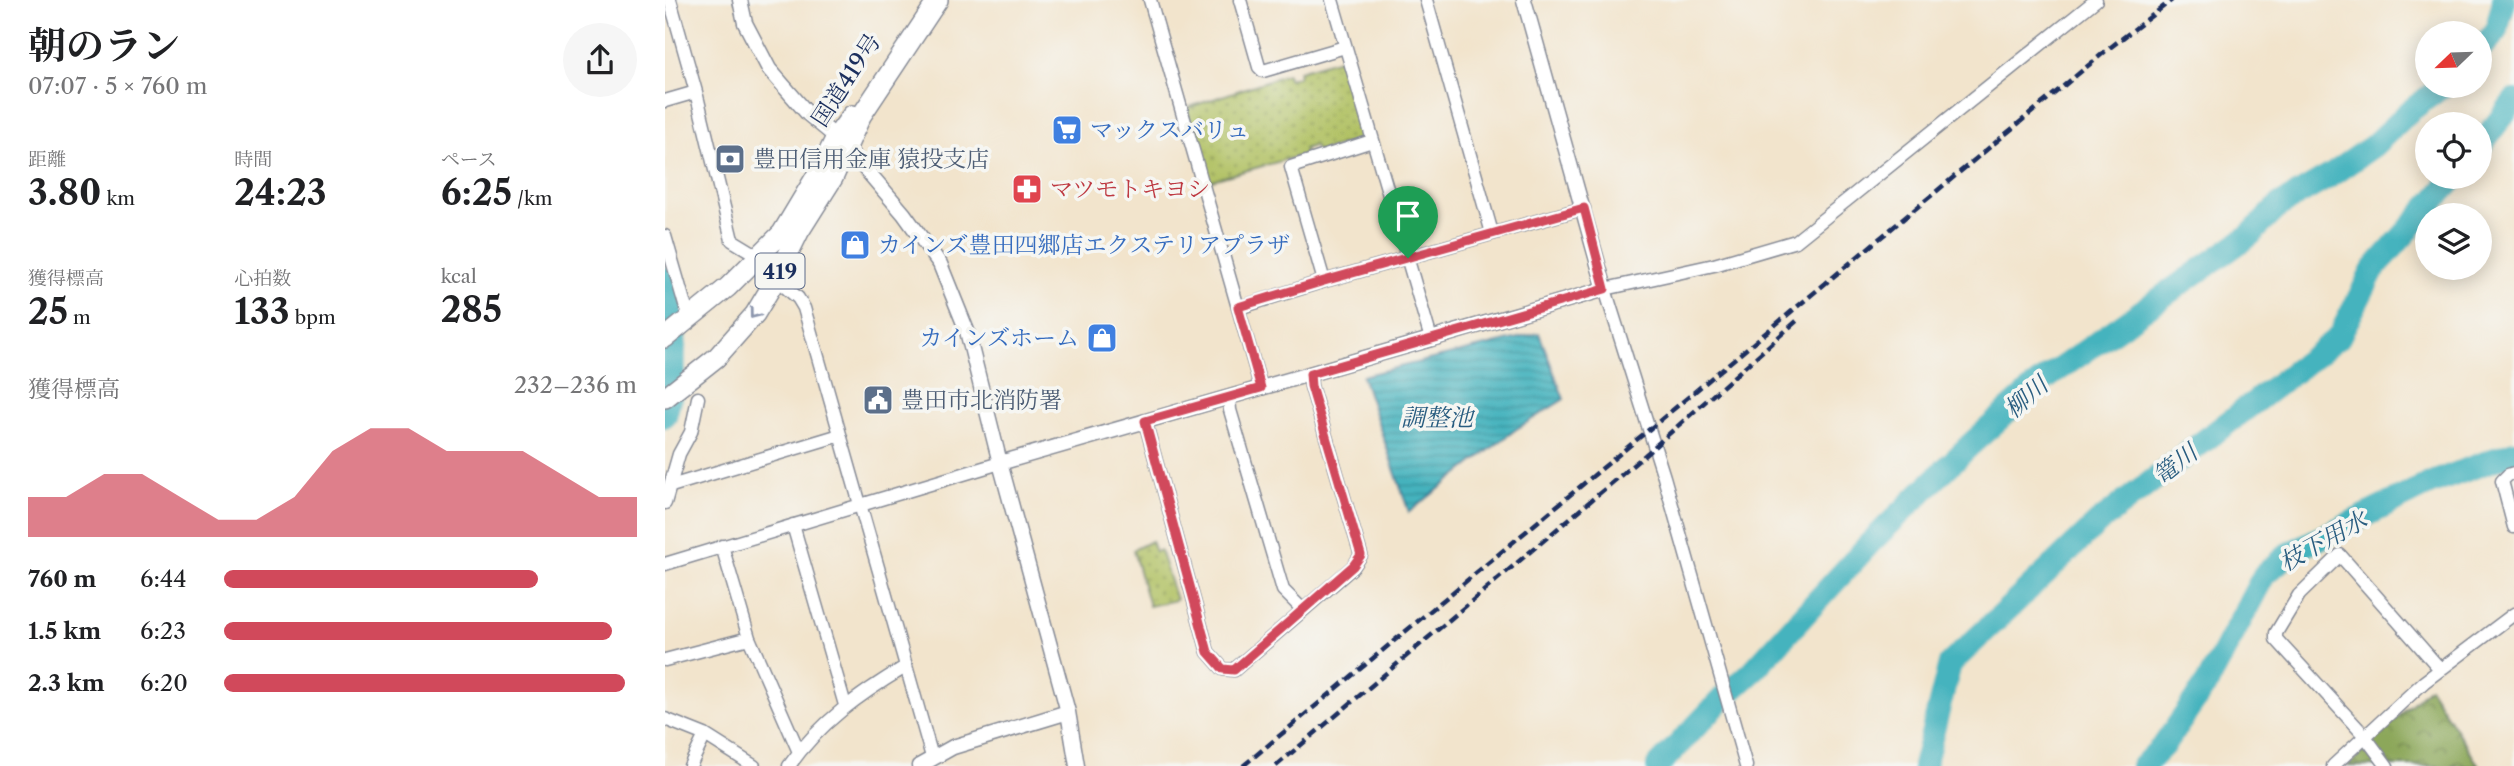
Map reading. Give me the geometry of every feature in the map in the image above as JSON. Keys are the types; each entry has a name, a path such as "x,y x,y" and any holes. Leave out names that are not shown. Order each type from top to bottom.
{"highway":[{"name":"国道419号","path":"665,397 717,357 755,314 799,232 833,178 841,142 927,0"},
{"name":"国道419号","path":"665,338 760,257 782,233 821,168 862,116 938,0"}],"street":[{"path":"670,0 697,92 732,240 760,257"},
{"path":"740,0 745,23 769,69 808,114 841,142 904,214 940,264 967,331 1068,712 1077,766"},
{"path":"1150,0 1261,388"},
{"path":"1240,0 1259,67 1263,71 1345,47"},
{"path":"1332,0 1431,339"},
{"path":"1426,0 1492,233"},
{"path":"1524,0 1605,289 1649,428 1746,766"},
{"path":"665,564 1000,463 1605,289 1714,265 1796,241 2096,0"},
{"path":"665,101 697,92"},
{"path":"1324,281 1291,167 1372,141"},
{"path":"1238,307 1584,208"},
{"path":"665,236 668,259 691,318"},
{"path":"776,279 798,298 804,308 932,757"},
{"path":"1145,421 1208,652 1223,669 1234,670 1353,566 1361,555 1311,386 1310,374"},
{"path":"1229,397 1230,410 1283,590 1303,610"},
{"path":"665,503 679,454 691,432 698,398"},
{"path":"671,486 840,435"},
{"path":"2514,473 2502,481 2514,527"},
{"path":"793,525 845,705"},
{"path":"722,546 749,638 799,752"},
{"path":"2387,766 2364,735 2276,639 2276,633 2299,595 2340,555 2440,669"},
{"path":"2333,766 2364,735 2440,669 2514,614"},
{"path":"665,660 749,638"},
{"path":"789,766 799,752 845,705 905,667"},
{"path":"919,766 932,757 974,739 1068,712"},
{"path":"665,719 705,735 754,766"},
{"path":"690,766 705,735"},
{"path":"1075,746 1087,766"}],"green space":[{"path":"1339,59 1342,61 1365,132 1361,140 1317,152 1314,146 1304,149 1306,154 1205,182 1187,108 1287,74 1288,79 1298,77 1299,71"},
{"path":"1151,541 1155,552 1160,550 1176,600 1149,606 1133,550"},
{"path":"2429,687 2479,766 2348,766"}],"water":[{"name":"調整池","path":"1539,333 1564,399 1515,430 1409,512 1362,376"}],"waterway":[{"name":"柳川","path":"2492,36 2496,32 2504,0"},
{"name":"柳川","path":"1658,766 1722,699 1751,673 1870,543 1970,445 2037,385 2250,235 2280,205 2330,176 2373,146 2427,98"},
{"name":"篭川","path":"2492,130 2514,101"},
{"name":"篭川","path":"1924,766 1950,664 2099,522 2339,337 2373,270 2444,189"},
{"name":"枝下用水","path":"665,279 675,316 673,385 665,416"},
{"name":"枝下用水","path":"2143,766 2164,745 2209,680 2264,575 2288,554 2429,484 2514,452"}],"railway":[{"path":"1243,766 2107,50 2172,0"},
{"path":"1276,766 1645,455 1800,318"}],"place":[{"name":"マックスバリュ","path":"1067,130"},
{"name":"豊田信用金庫 猿投支店","path":"730,159"},
{"name":"マツモトキヨシ","path":"1027,189"},
{"name":"カインズ豊田四郷店エクステリアプラザ","path":"855,245"},
{"name":"カインズホーム","path":"1102,338"},
{"name":"豊田市北消防署","path":"878,400"}],"route":[{"path":"1584,208 1605,289 1310,374 1311,386 1361,555 1353,566 1234,670 1223,669 1208,652 1145,421 1261,388 1238,307 1408,258 1584,208"}]}
